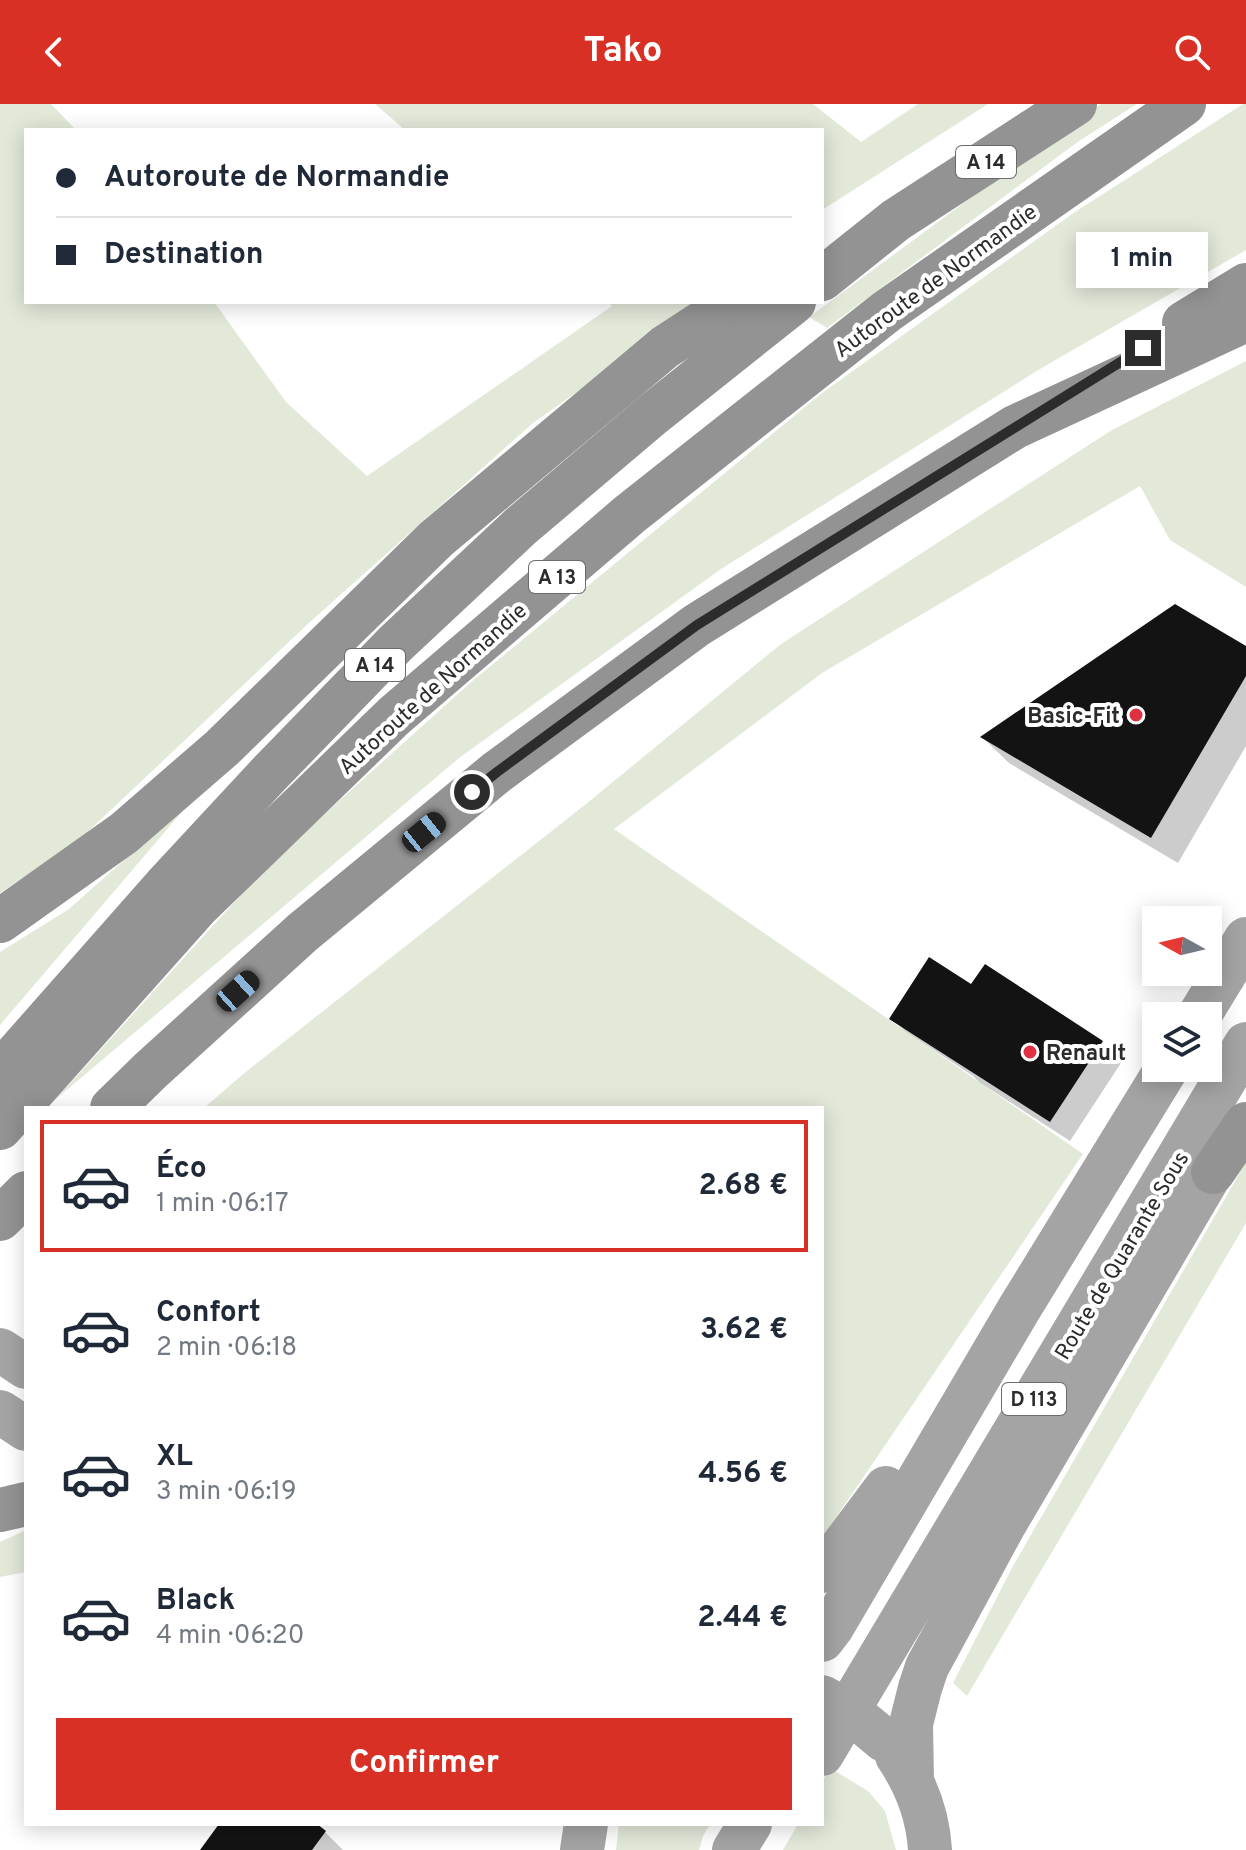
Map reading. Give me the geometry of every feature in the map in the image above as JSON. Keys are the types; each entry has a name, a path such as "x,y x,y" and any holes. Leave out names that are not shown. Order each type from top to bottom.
{"highway":[{"name":"A 14","path":"824,277 896,220 1075,104"},
{"name":"Autoroute de Normandie","path":"0,1128 197,907 394,716 630,514 887,311 1184,104"},
{"path":"824,244 896,220"},
{"path":"114,1106 303,932 497,772 697,625 1246,285"},
{"path":"0,921 124,833 222,748 436,539 665,347 731,304"},
{"name":"A 14","path":"0,1073 165,886 396,643 521,526 652,415 791,304"},
{"path":"1015,427 1246,320"},
{"path":"1213,1172 1246,1124"},
{"path":"0,1219 24,1195"},
{"path":"0,1510 24,1504"}],"main road":[{"path":"1208,1002 1246,939"},
{"path":"1222,1036 1246,996"},
{"name":"Route de Quarante Sous","path":"824,1751 1246,1044"},
{"path":"824,1637 1158,1082"},
{"name":"Route de Quarante Sous","path":"824,1701 1195,1082"},
{"path":"912,1781 911,1724 927,1667 1004,1525 1246,1112"},
{"path":"824,1569 1019,1309"},
{"path":"0,1412 24,1428"},
{"path":"824,1698 861,1719 899,1758 926,1817 930,1850"},
{"path":"734,1850 749,1826"},
{"path":"764,1850 779,1826"}],"green space":[{"path":"0,104 51,104 74,128 24,128 24,304 215,304 286,402 367,476 612,306 610,304 691,304 642,346 533,423 310,622 78,841 0,893"},
{"path":"375,104 813,104 861,142 918,104 988,104 824,209 824,128 403,128"},
{"path":"1101,104 1137,104 1079,141 827,328 809,317 1079,118"},
{"path":"1246,104 1246,250 1040,369 721,569 459,758 56,1099 267,866 470,683 822,393 1075,212"},
{"path":"1246,361 1246,587 1170,540 1140,486 822,673 614,829 1083,1154 824,1535 824,1106 206,1106 586,804 781,644 1112,430"},
{"path":"192,800 0,1025 0,952 69,909"},
{"path":"1246,1162 1246,1223 967,1696 953,1683 1013,1566"},
{"path":"24,1531 24,1572 0,1577 0,1542"},
{"path":"830,1768 868,1791 885,1811 896,1850 783,1850 797,1826 824,1826 824,1778"},
{"path":"619,1826 709,1826 699,1850 616,1850"}],"building":[{"path":"1175,604 1246,646 1246,676 1151,838 980,737"},
{"name":"Renault","path":"929,957 971,984 985,964 1103,1041 1050,1122 889,1019"},
{"path":"218,1826 320,1826 326,1831 312,1850 200,1850"}],"place":[{"name":"Basic-Fit","path":"1136,715"},
{"name":"Renault","path":"1030,1052"}],"route":[{"path":"472,792 697,625 1143,348"}]}
